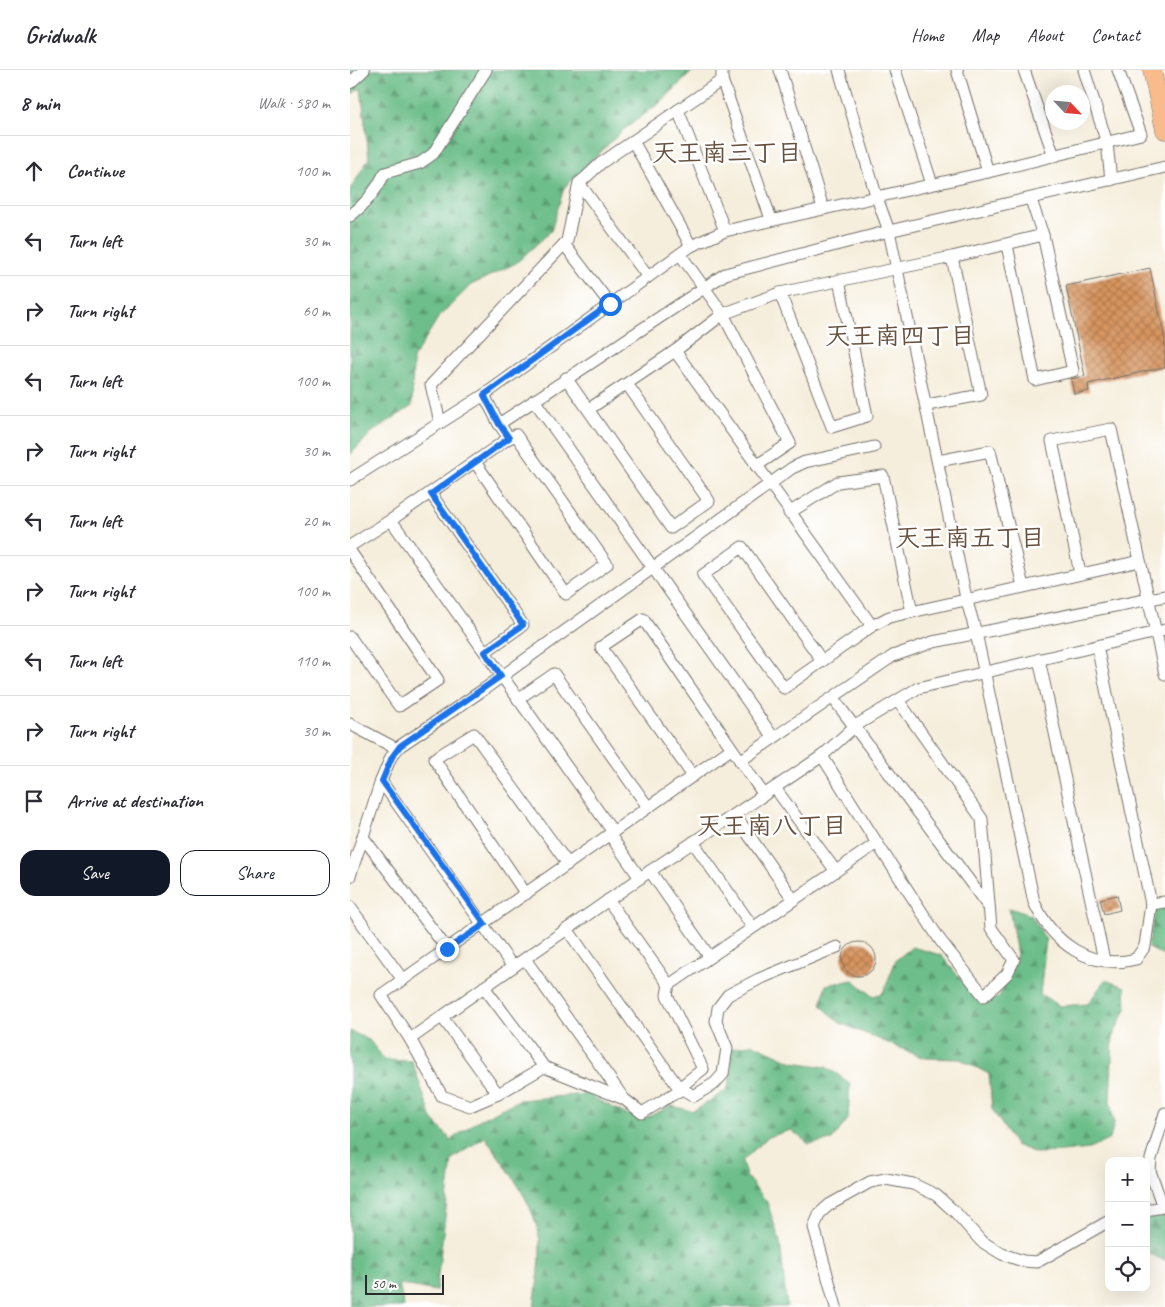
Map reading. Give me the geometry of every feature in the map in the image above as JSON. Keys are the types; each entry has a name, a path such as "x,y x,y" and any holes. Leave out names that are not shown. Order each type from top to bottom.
{"main road":[{"path":"1152,70 1165,130"}],"street":[{"path":"350,82 364,70"},
{"path":"350,216 361,208 375,192 385,173 420,163 433,154 486,70"},
{"path":"780,70 823,208"},
{"path":"839,70 876,195 889,230 966,598 976,633 1034,902 1043,922 1068,947 1092,957 1114,962 1136,960 1145,946 1151,904 1097,646"},
{"path":"895,70 932,184"},
{"path":"956,70 988,172"},
{"path":"1024,70 1054,156"},
{"path":"1084,70 1107,143 1111,180"},
{"path":"350,480 484,395 692,246 725,231 771,218 988,172 1141,134 1118,70"},
{"path":"440,422 430,385 564,244 570,229 579,184 601,163 678,110 722,75 771,218"},
{"path":"678,110 725,231"},
{"path":"633,141 692,246"},
{"path":"499,424 725,274 889,230 1032,200 1165,167"},
{"path":"579,184 648,277"},
{"path":"1007,245 1035,380 1073,371 1043,235 1032,200"},
{"path":"589,409 675,351 723,314 780,293 896,270 1043,235"},
{"path":"564,244 610,304"},
{"path":"680,254 703,289 723,314 790,443 756,466"},
{"path":"927,406 981,395 952,257"},
{"path":"780,293 832,427 866,416 839,280"},
{"path":"675,351 789,513 872,626"},
{"path":"566,378 672,528 708,501 627,384"},
{"path":"484,395 499,424 509,438"},
{"path":"534,400 773,737"},
{"path":"1080,574 1052,441 1111,429 1149,599 1160,630 1165,674"},
{"path":"350,546 431,494 475,462 509,438 516,435 607,564 566,594 475,462"},
{"path":"350,876 382,781 398,749 792,468 805,462 874,447"},
{"path":"938,461 990,451 1023,586"},
{"path":"789,513 838,482 883,476 912,612"},
{"path":"431,494 523,625 485,652"},
{"path":"391,520 612,834 709,956"},
{"path":"822,661 742,546 703,575 784,688 872,626 889,617 966,598 1140,561"},
{"path":"350,551 438,680 399,706 350,637"},
{"path":"740,761 893,656 933,642 1165,596"},
{"path":"693,776 601,647 643,619 764,795"},
{"path":"410,1040 608,900 822,756 855,726 918,688 1160,630"},
{"path":"1039,659 1104,960"},
{"path":"518,699 554,674 648,807"},
{"path":"833,698 989,907"},
{"path":"822,756 940,940 984,996 1007,974 1014,960 991,928 982,819 898,700"},
{"path":"350,724 398,749"},
{"path":"526,894 434,759 474,734 568,864"},
{"path":"544,1067 498,1094 470,1106 442,1096 410,1040 381,995 732,750"},
{"path":"382,781 485,924 513,967"},
{"path":"775,788 835,870"},
{"path":"735,814 793,899"},
{"path":"363,837 447,949"},
{"path":"693,842 752,926"},
{"path":"525,959 624,1098 642,1113 680,1088 703,1069 667,995 669,985 752,926 877,843"},
{"path":"608,900 669,985"},
{"path":"1151,904 1165,902"},
{"path":"350,907 403,980"},
{"path":"567,929 680,1088 694,1096 715,1083 723,1074 727,1048 716,1021 718,1008 728,995 758,979 836,947"},
{"path":"484,987 544,1067 624,1098"},
{"path":"442,1017 498,1094"},
{"path":"1150,1209 1163,1207 1150,1171 1151,1159 1165,1113"},
{"path":"836,1307 814,1227 820,1214 829,1205 870,1182 886,1179 913,1184 936,1196 956,1213 980,1241 1002,1254 1022,1261 1037,1262 1105,1224"}],"green space":[{"path":"350,70 694,70 660,103 623,130 564,188 551,231 516,263 471,285 438,318 413,359 412,406 372,432 350,455 350,190 369,158 361,88 350,95"},
{"path":"1165,907 1165,957 1148,947 1156,908"},
{"path":"1009,908 1031,915 1046,940 1040,994 1060,1006 1088,1004 1105,980 1125,987 1126,1009 1113,1036 1110,1101 1114,1123 1110,1139 1089,1149 1036,1153 1015,1145 992,1109 989,1074 960,1059 924,1058 840,1023 821,1005 826,985 853,980 873,996 883,993 896,960 912,947 941,955 981,1004 999,997 1017,955"},
{"path":"350,1031 369,1040 385,1060 412,1061 432,1119 451,1140 477,1121 519,1100 587,1094 625,1114 646,1118 671,1106 693,1111 727,1090 732,1072 730,1049 753,1044 793,1062 826,1067 850,1083 848,1119 832,1140 809,1144 791,1130 768,1137 742,1161 746,1176 767,1202 780,1242 787,1307 534,1307 540,1256 537,1227 522,1191 485,1137 452,1159 436,1291 399,1284 404,1307 350,1307"},
{"path":"1150,1211 1165,1211 1165,1261 1150,1254"}],"building":[{"path":"1150,268 1165,340 1165,367 1088,384 1089,391 1074,394 1071,379 1085,376 1066,286"},
{"path":"1117,895 1120,910 1104,914 1100,899"},
{"path":"859,942 866,943 871,947 875,952 875,966 871,971 866,975 859,976 852,975 847,971 843,966 842,959 843,952 847,947 852,943"}],"district":[{"name":"天王南三丁目","path":"727,153"},
{"name":"天王南四丁目","path":"900,336"},
{"name":"天王南五丁目","path":"970,538"},
{"name":"天王南八丁目","path":"772,826"}],"route":[{"path":"447,949 485,924 382,781 392,757 400,746 501,676 485,652 523,625 431,494 509,438 499,424 484,395 610,304"}]}
